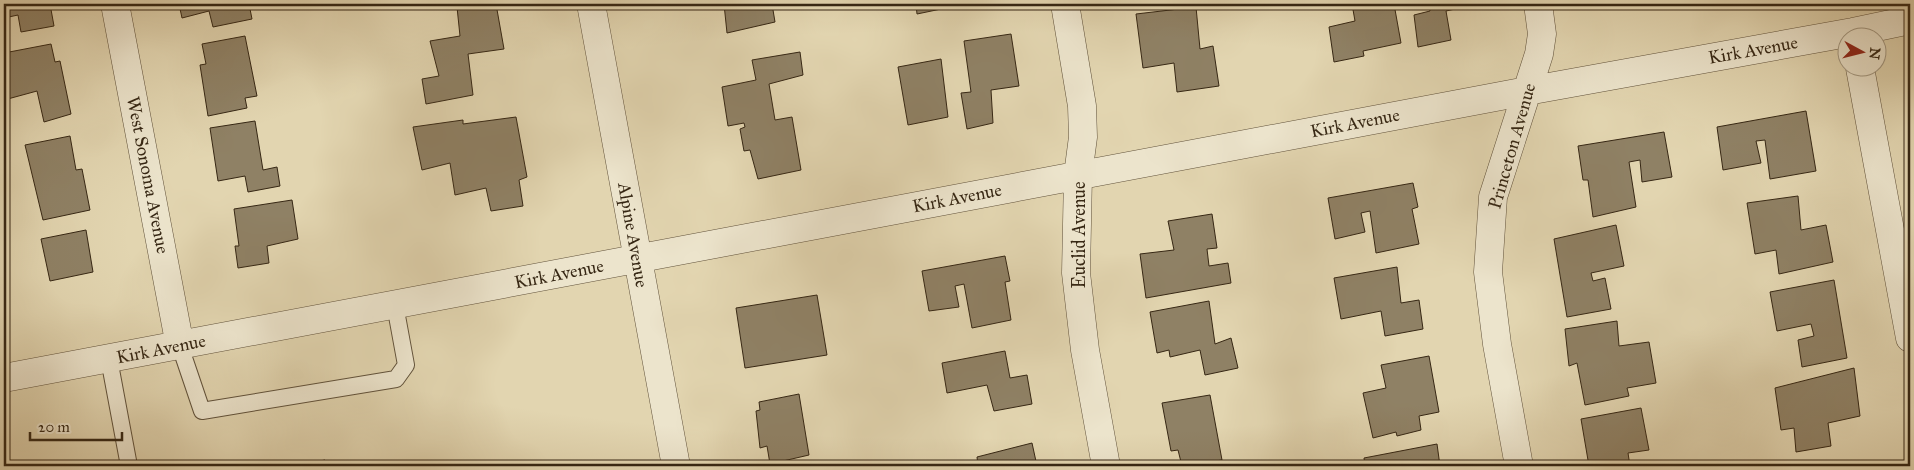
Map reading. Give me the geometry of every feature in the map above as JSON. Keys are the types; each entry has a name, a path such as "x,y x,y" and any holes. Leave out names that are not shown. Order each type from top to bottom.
{"street":[{"name":"West Sonoma Avenue","path":"115,4 180,346"},
{"name":"Alpine Avenue","path":"591,4 676,466"},
{"name":"Euclid Avenue","path":"1065,4 1082,106 1084,137 1078,175 1076,274 1085,350 1106,466"},
{"name":"Princeton Avenue","path":"1519,466 1497,344 1488,272 1493,197 1539,54 1542,34 1538,4"},
{"name":"Kirk Avenue","path":"1880,28 1910,20"},
{"name":"Kirk Avenue","path":"4,378 1527,91 1836,38"},
{"path":"1862,78 1910,338"}],"lane":[{"path":"180,346 202,410 396,379 406,365 395,304"},
{"path":"109,359 129,466"}],"building":[{"path":"4,4 50,4 54,26 21,32 18,15 4,18"},
{"path":"179,4 249,4 252,19 213,27 209,11 182,18"},
{"path":"474,4 496,4 504,49 468,54 473,95 426,104 422,79 439,76 430,41 460,36 457,7"},
{"path":"685,4 709,4 686,8"},
{"path":"724,4 772,4 775,22 727,33"},
{"path":"916,4 965,4 917,14"},
{"path":"1352,4 1394,4 1401,43 1363,51 1364,56 1334,62 1329,27 1355,21"},
{"path":"1429,4 1478,4 1446,11 1451,40 1418,47 1414,15 1430,11"},
{"path":"1196,7 1200,49 1213,46 1219,86 1177,92 1174,63 1143,68 1136,14"},
{"path":"1011,34 1019,86 991,90 993,123 967,129 961,93 971,92 964,41"},
{"path":"245,36 257,96 245,98 247,108 208,116 200,65 206,64 202,44"},
{"path":"51,44 55,62 60,61 71,114 44,122 37,91 4,100 4,53"},
{"path":"800,52 803,75 769,84 775,120 792,117 801,170 758,179 750,150 744,151 740,129 745,127 744,123 728,126 722,87 756,80 752,60"},
{"path":"941,59 948,117 908,125 898,67"},
{"path":"1806,111 1816,171 1770,179 1765,140 1756,141 1761,163 1723,170 1717,127"},
{"path":"516,117 527,177 519,180 523,206 491,211 486,188 455,195 450,163 422,170 413,127 463,120 463,124"},
{"path":"255,121 263,170 277,167 280,186 248,192 245,176 218,181 210,128"},
{"path":"1664,132 1672,177 1642,182 1640,160 1629,162 1636,207 1593,217 1588,180 1583,180 1578,146"},
{"path":"70,136 76,170 82,169 90,210 43,220 25,145"},
{"path":"1413,183 1418,207 1412,209 1419,244 1376,253 1370,211 1361,213 1365,232 1335,239 1328,198"},
{"path":"1798,196 1801,230 1826,225 1833,262 1779,274 1776,250 1755,254 1747,203"},
{"path":"292,200 298,239 267,246 269,263 238,268 235,246 239,246 234,209"},
{"path":"1212,214 1217,248 1207,249 1209,266 1228,263 1231,283 1146,298 1140,254 1174,250 1168,221"},
{"path":"1616,225 1624,266 1591,273 1593,281 1605,278 1611,309 1567,317 1554,239"},
{"path":"86,230 93,272 50,281 41,239"},
{"path":"1005,256 1010,281 1005,282 1011,320 972,328 964,284 955,286 959,307 929,311 922,271"},
{"path":"1397,267 1401,303 1419,300 1423,329 1385,336 1381,311 1341,319 1334,278"},
{"path":"1834,280 1847,358 1802,367 1798,340 1814,336 1811,324 1777,331 1770,292"},
{"path":"817,295 827,355 745,368 736,308"},
{"path":"1209,301 1215,344 1231,338 1238,368 1205,375 1200,350 1170,357 1169,350 1157,353 1150,312"},
{"path":"1617,321 1619,346 1649,342 1656,383 1627,388 1629,396 1585,405 1577,363 1569,366 1565,329"},
{"path":"1005,351 1010,378 1027,375 1032,404 994,411 987,385 947,393 942,363"},
{"path":"1429,356 1439,412 1419,416 1421,430 1397,436 1396,432 1373,438 1363,393 1386,388 1381,365"},
{"path":"1854,368 1860,416 1828,423 1831,446 1796,452 1794,428 1781,430 1775,388"},
{"path":"799,394 809,455 770,464 767,446 760,448 756,411 760,410 759,402"},
{"path":"1210,395 1222,460 1182,466 1178,450 1171,451 1162,403"},
{"path":"1641,408 1649,450 1628,453 1630,466 1589,466 1581,419"},
{"path":"1032,443 1037,466 978,466 977,457"},
{"path":"1437,444 1440,466 1365,466 1364,458"},
{"path":"325,460 326,466 298,466 298,465"}]}
